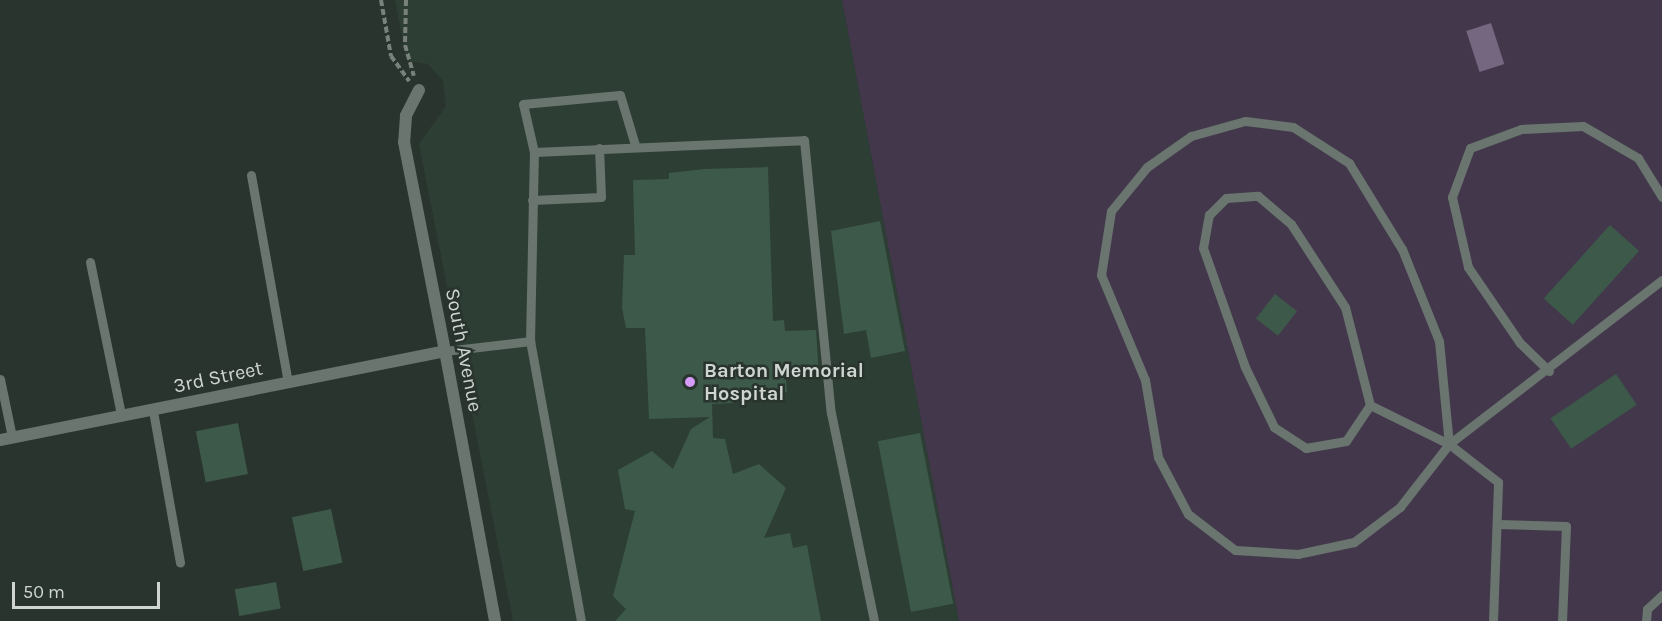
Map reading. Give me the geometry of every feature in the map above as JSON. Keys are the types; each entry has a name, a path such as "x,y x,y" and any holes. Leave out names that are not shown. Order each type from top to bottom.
{"street":[{"name":"South Avenue","path":"419,90 406,116 404,142 495,621"},
{"name":"3rd Street","path":"6,439 445,351"}],"lane":[{"path":"581,621 530,341 534,152 522,104 620,95 635,145"},
{"path":"1449,444 1439,342 1402,249 1349,163 1293,127 1245,121 1191,136 1147,167 1111,211 1101,275 1145,380 1158,458 1188,514 1235,550 1299,554 1354,542 1400,507 1449,444 1549,371 1662,280"},
{"path":"1549,371 1520,343 1468,267 1452,197 1470,148 1521,129 1583,126 1638,158 1662,197"},
{"path":"534,152 635,145 804,140 831,413 874,621"},
{"path":"532,200 601,197 599,148"},
{"path":"251,175 288,382"},
{"path":"1370,405 1346,441 1306,448 1275,427 1245,367 1203,248 1209,215 1226,198 1258,196 1291,224 1345,307 1370,405 1449,444 1498,482 1493,621"},
{"path":"90,262 121,415"},
{"path":"445,351 530,341"},
{"path":"0,379 6,439"},
{"path":"153,411 180,563"},
{"path":"1497,524 1566,526 1562,621"},
{"path":"1646,621 1647,609 1662,595"}],"path":[{"path":"381,0 392,56 419,90"},
{"path":"406,0 405,45 419,90"}],"shaded area":[{"name":"Barton Memorial Hospital","path":"395,0 842,0 959,621 513,621 419,144 446,106 443,81 428,64 407,61"},
{"path":"842,0 1662,0 1662,621 959,621"},
{"path":"1491,23 1504,64 1480,72 1466,31"}],"building":[{"path":"768,167 773,321 784,320 785,331 816,330 819,377 786,378 787,392 733,393 733,403 712,404 713,438 725,439 733,474 759,464 786,488 764,538 790,533 793,548 807,545 821,621 615,621 626,609 613,596 635,511 625,509 618,470 652,451 673,469 691,429 710,417 649,419 645,328 626,328 622,308 624,255 635,255 633,180 669,179 669,173 704,169"},
{"path":"880,221 905,351 871,358 866,330 844,334 831,231"},
{"path":"1610,225 1639,251 1573,325 1544,299"},
{"path":"1275,294 1297,311 1278,336 1256,318"},
{"path":"1616,374 1637,405 1571,449 1551,418"},
{"path":"238,423 248,474 206,482 196,431"},
{"path":"920,433 953,604 911,612 878,441"},
{"path":"331,509 342,563 303,571 292,517"},
{"path":"276,582 281,609 239,616 235,589"}],"place":[{"name":"Barton Memorial Hospital","path":"690,382"}]}
